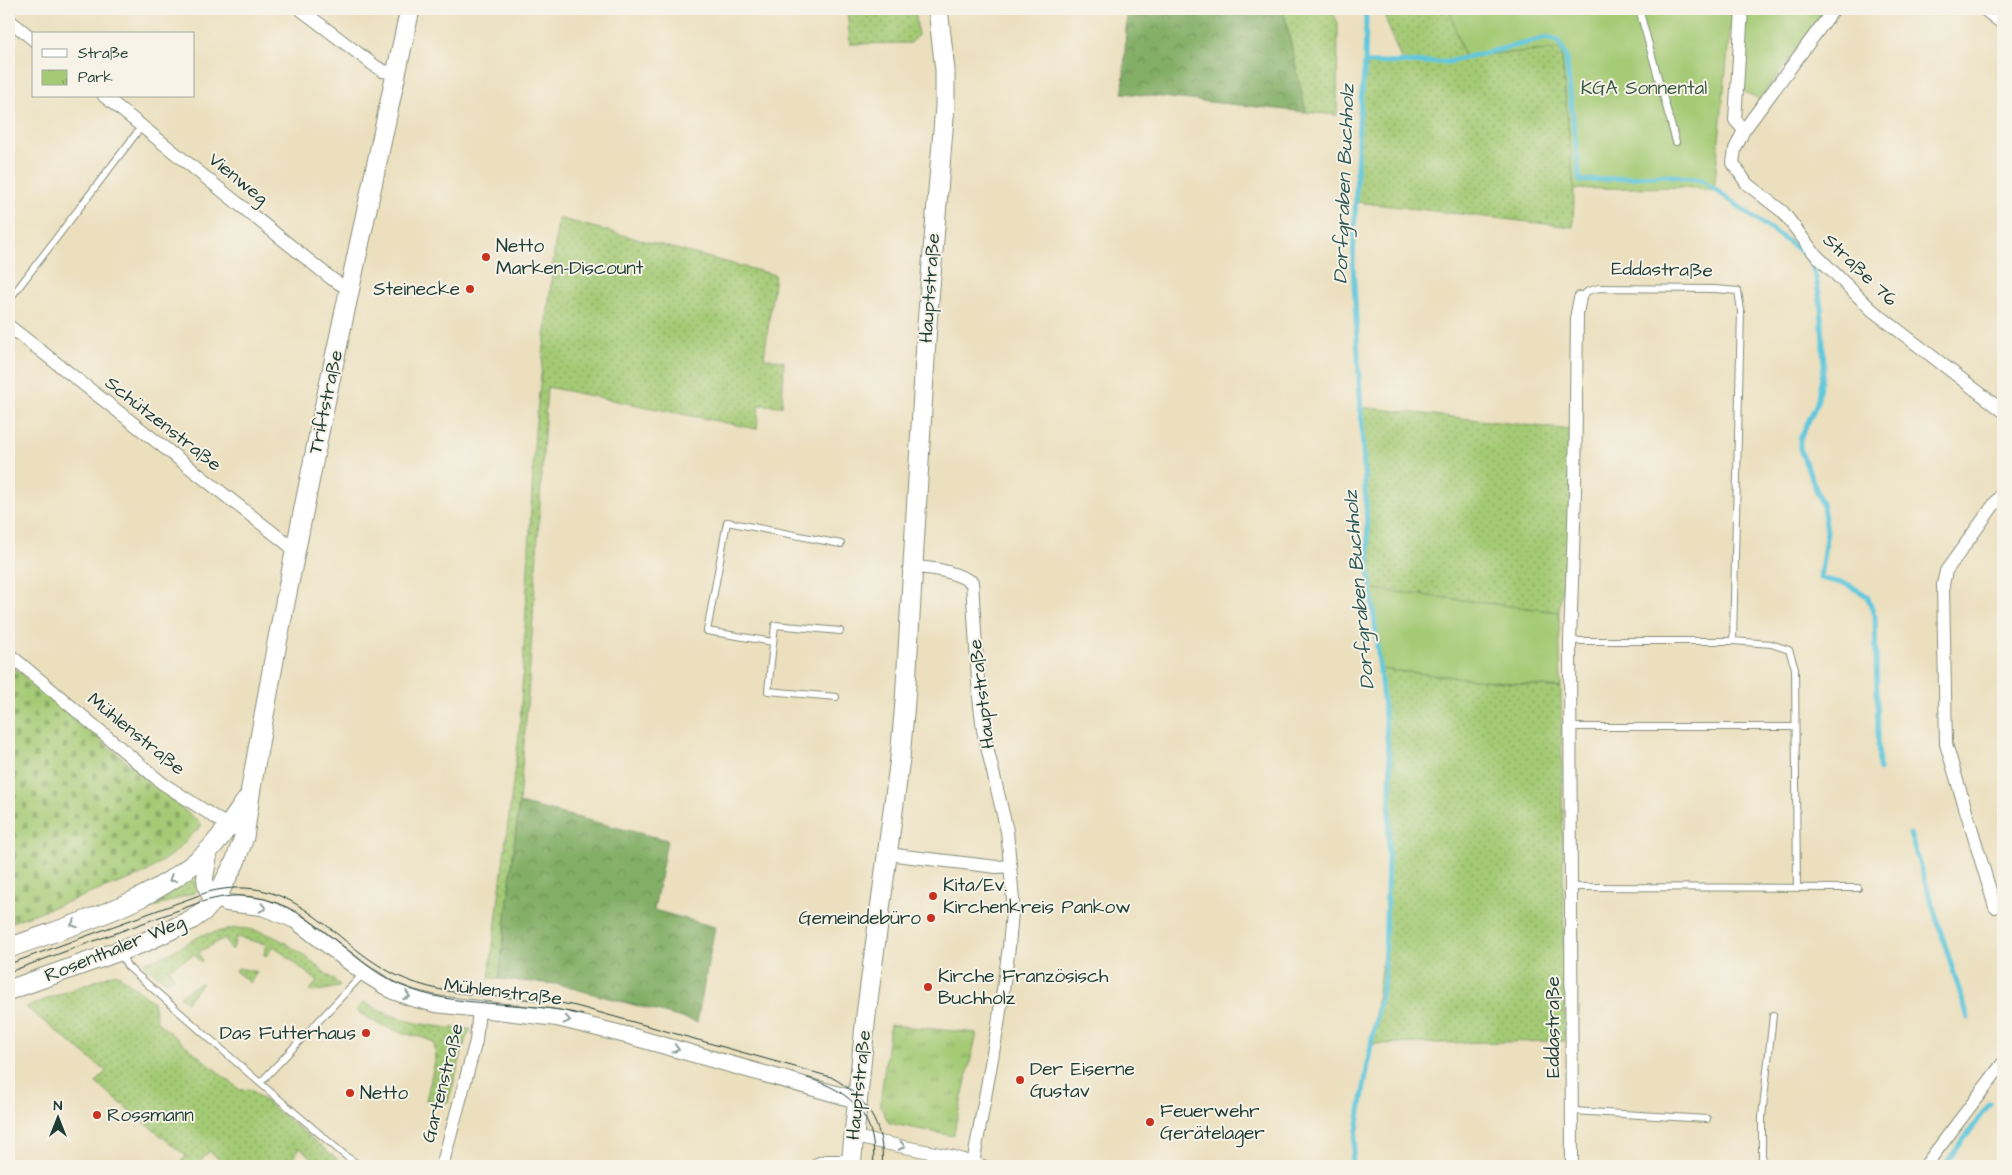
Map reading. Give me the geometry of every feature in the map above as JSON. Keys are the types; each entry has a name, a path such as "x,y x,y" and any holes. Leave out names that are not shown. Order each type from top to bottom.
{"main road":[{"name":"Triftstraße","path":"216,898 235,862 244,837 249,797 276,643 410,9"},
{"name":"Hauptstraße","path":"851,1162 866,1015 900,758 927,324 945,106 945,70 938,9"},
{"name":"Triftstraße","path":"210,849 249,797"},
{"name":"Rosenthaler Weg","path":"9,948 141,898 171,880 210,849"},
{"name":"Rosenthaler Weg","path":"9,990 155,938 191,920 205,910 216,898"}],"street":[{"path":"300,9 375,66 383,71 396,73"},
{"path":"1742,9 1736,70 1735,120 1744,130 1834,9"},
{"path":"1984,9 2003,24"},
{"path":"9,20 32,38"},
{"name":"Vienweg","path":"107,98 332,279 350,290"},
{"name":"Straße 76","path":"1744,130 1735,149 1733,163 1747,184 1783,212 1814,253 1872,310 2003,411"},
{"name":"Eddastraße","path":"1572,1166 1570,641 1575,493 1577,313 1580,298"},
{"name":"Schützenstraße","path":"9,326 295,550"},
{"path":"1995,907 1946,744 1943,585 1946,571 2003,492"},
{"name":"Hauptstraße","path":"912,567 934,568 954,573 972,582 979,697 983,730 1007,831 1011,866 1013,900 1009,947 978,1165"},
{"name":"Mühlenstraße","path":"9,654 162,783 244,837"},
{"path":"210,849 205,878 208,892 216,898"},
{"path":"887,854 997,867 1011,866"},
{"name":"Mühlenstraße","path":"216,898 227,903 262,907 296,920 364,973 393,991 412,998 436,1004 479,1010 526,1013 587,1025 857,1100"},
{"name":"Gartenstraße","path":"442,1166 476,1041 479,1010"},
{"path":"1925,1166 2003,1063"},
{"path":"854,1137 948,1161 978,1165"}],"lane":[{"path":"1640,9 1676,142"},
{"path":"9,300 142,126"},
{"name":"Eddastraße","path":"1580,298 1588,291 1599,288 1738,291 1741,311 1733,641"},
{"path":"773,642 707,631 727,522 841,544"},
{"path":"836,697 768,691 775,625 840,631"},
{"path":"1570,641 1733,641 1771,644 1789,650 1795,668 1797,888"},
{"path":"1570,727 1795,727"},
{"path":"1570,887 1858,888"},
{"path":"120,951 127,966 260,1083 347,1157 361,1166"},
{"path":"260,1083 364,973"},
{"path":"1762,1166 1762,1116 1773,1015"},
{"path":"1572,1111 1707,1118"},
{"path":"815,1166 816,1161 825,1158 851,1162"}],"green space":[{"path":"847,9 915,9 918,35 911,43 850,44"},
{"path":"1127,9 1283,9 1306,112 1123,93"},
{"path":"1283,9 1331,9 1338,23 1337,115 1306,112"},
{"path":"1382,9 1449,9 1464,56 1561,49 1574,189 1573,227 1356,202 1359,121 1365,63 1402,62"},
{"name":"KGA Sonnental","path":"1449,9 1732,9 1714,191 1684,187 1574,189 1561,49 1464,56"},
{"name":"KGA Sonnental","path":"1743,9 1826,9 1759,100 1740,89"},
{"path":"558,218 775,275 764,358 784,361 782,406 759,405 757,429 547,387 529,682 519,803 499,979 489,978 520,726 535,431"},
{"path":"1361,407 1571,430 1572,508 1559,612 1372,589"},
{"path":"1372,589 1559,612 1561,688 1379,669"},
{"path":"9,663 202,825 175,852 144,874 9,923"},
{"path":"1379,669 1561,688 1565,1041 1371,1044 1384,947 1389,760"},
{"path":"519,803 667,840 654,910 715,927 697,1022 557,984 499,979"},
{"path":"194,875 196,892 152,908 149,900"},
{"path":"236,928 252,930 280,940 304,956 340,985 339,987 310,991 317,981 274,946 266,956 264,955 266,944 236,937 233,949 230,949 225,938 199,952 202,961 200,962 195,954 169,968 174,977 166,982 143,963 168,954 202,935"},
{"path":"239,968 257,972 250,983 235,971"},
{"path":"116,973 153,1002 157,1022 240,1090 250,1089 346,1166 323,1166 300,1148 287,1166 227,1166 209,1151 197,1166 178,1166 186,1156 96,1083 106,1071 26,1007"},
{"path":"202,983 187,1002 181,997 181,995"},
{"path":"364,1002 390,1015 416,1023 471,1029 466,1038 448,1102 426,1100 436,1057 434,1043 393,1030 366,1017 356,1010"},
{"path":"890,1025 977,1033 953,1136 889,1123 880,1106"}],"waterway":[{"name":"Dorfgraben Buchholz","path":"1351,1166 1372,1039 1384,981 1391,773 1370,580 1353,263 1359,121 1365,63 1366,18 1363,9"},
{"path":"1365,63 1448,62 1547,38 1558,41 1566,57 1580,181 1666,175 1702,180 1809,257 1816,278 1821,306 1824,365 1817,403 1800,439 1800,449 1823,507 1827,531 1820,578 1849,585 1867,596 1875,617 1879,770"},
{"path":"1910,834 1968,1018"},
{"path":"1944,1166 1990,1104"}],"tram line":[{"path":"9,964 208,892 239,888 265,891 288,900 310,913 372,961 396,975 417,984 462,993 530,999 576,1006 831,1077 854,1093 871,1114 877,1125 880,1138 882,1166"},
{"path":"9,972 198,903 225,897 243,896 266,899 287,907 306,918 380,974 400,985 422,993 444,998 537,1007 583,1015"},
{"path":"807,1078 837,1090 859,1108 871,1134 874,1149 873,1166"}],"place":[{"name":"Netto Marken-Discount","path":"486,257"},
{"name":"Steinecke","path":"470,289"},
{"name":"Kita/Ev. Kirchenkreis Pankow","path":"933,896"},
{"name":"Gemeindebüro","path":"931,918"},
{"name":"Kirche Französisch Buchholz","path":"928,987"},
{"name":"Das Futterhaus","path":"366,1033"},
{"name":"Der Eiserne Gustav","path":"1020,1080"},
{"name":"Netto","path":"350,1093"},
{"name":"Rossmann","path":"97,1115"},
{"name":"Feuerwehr Gerätelager","path":"1150,1122"}]}
